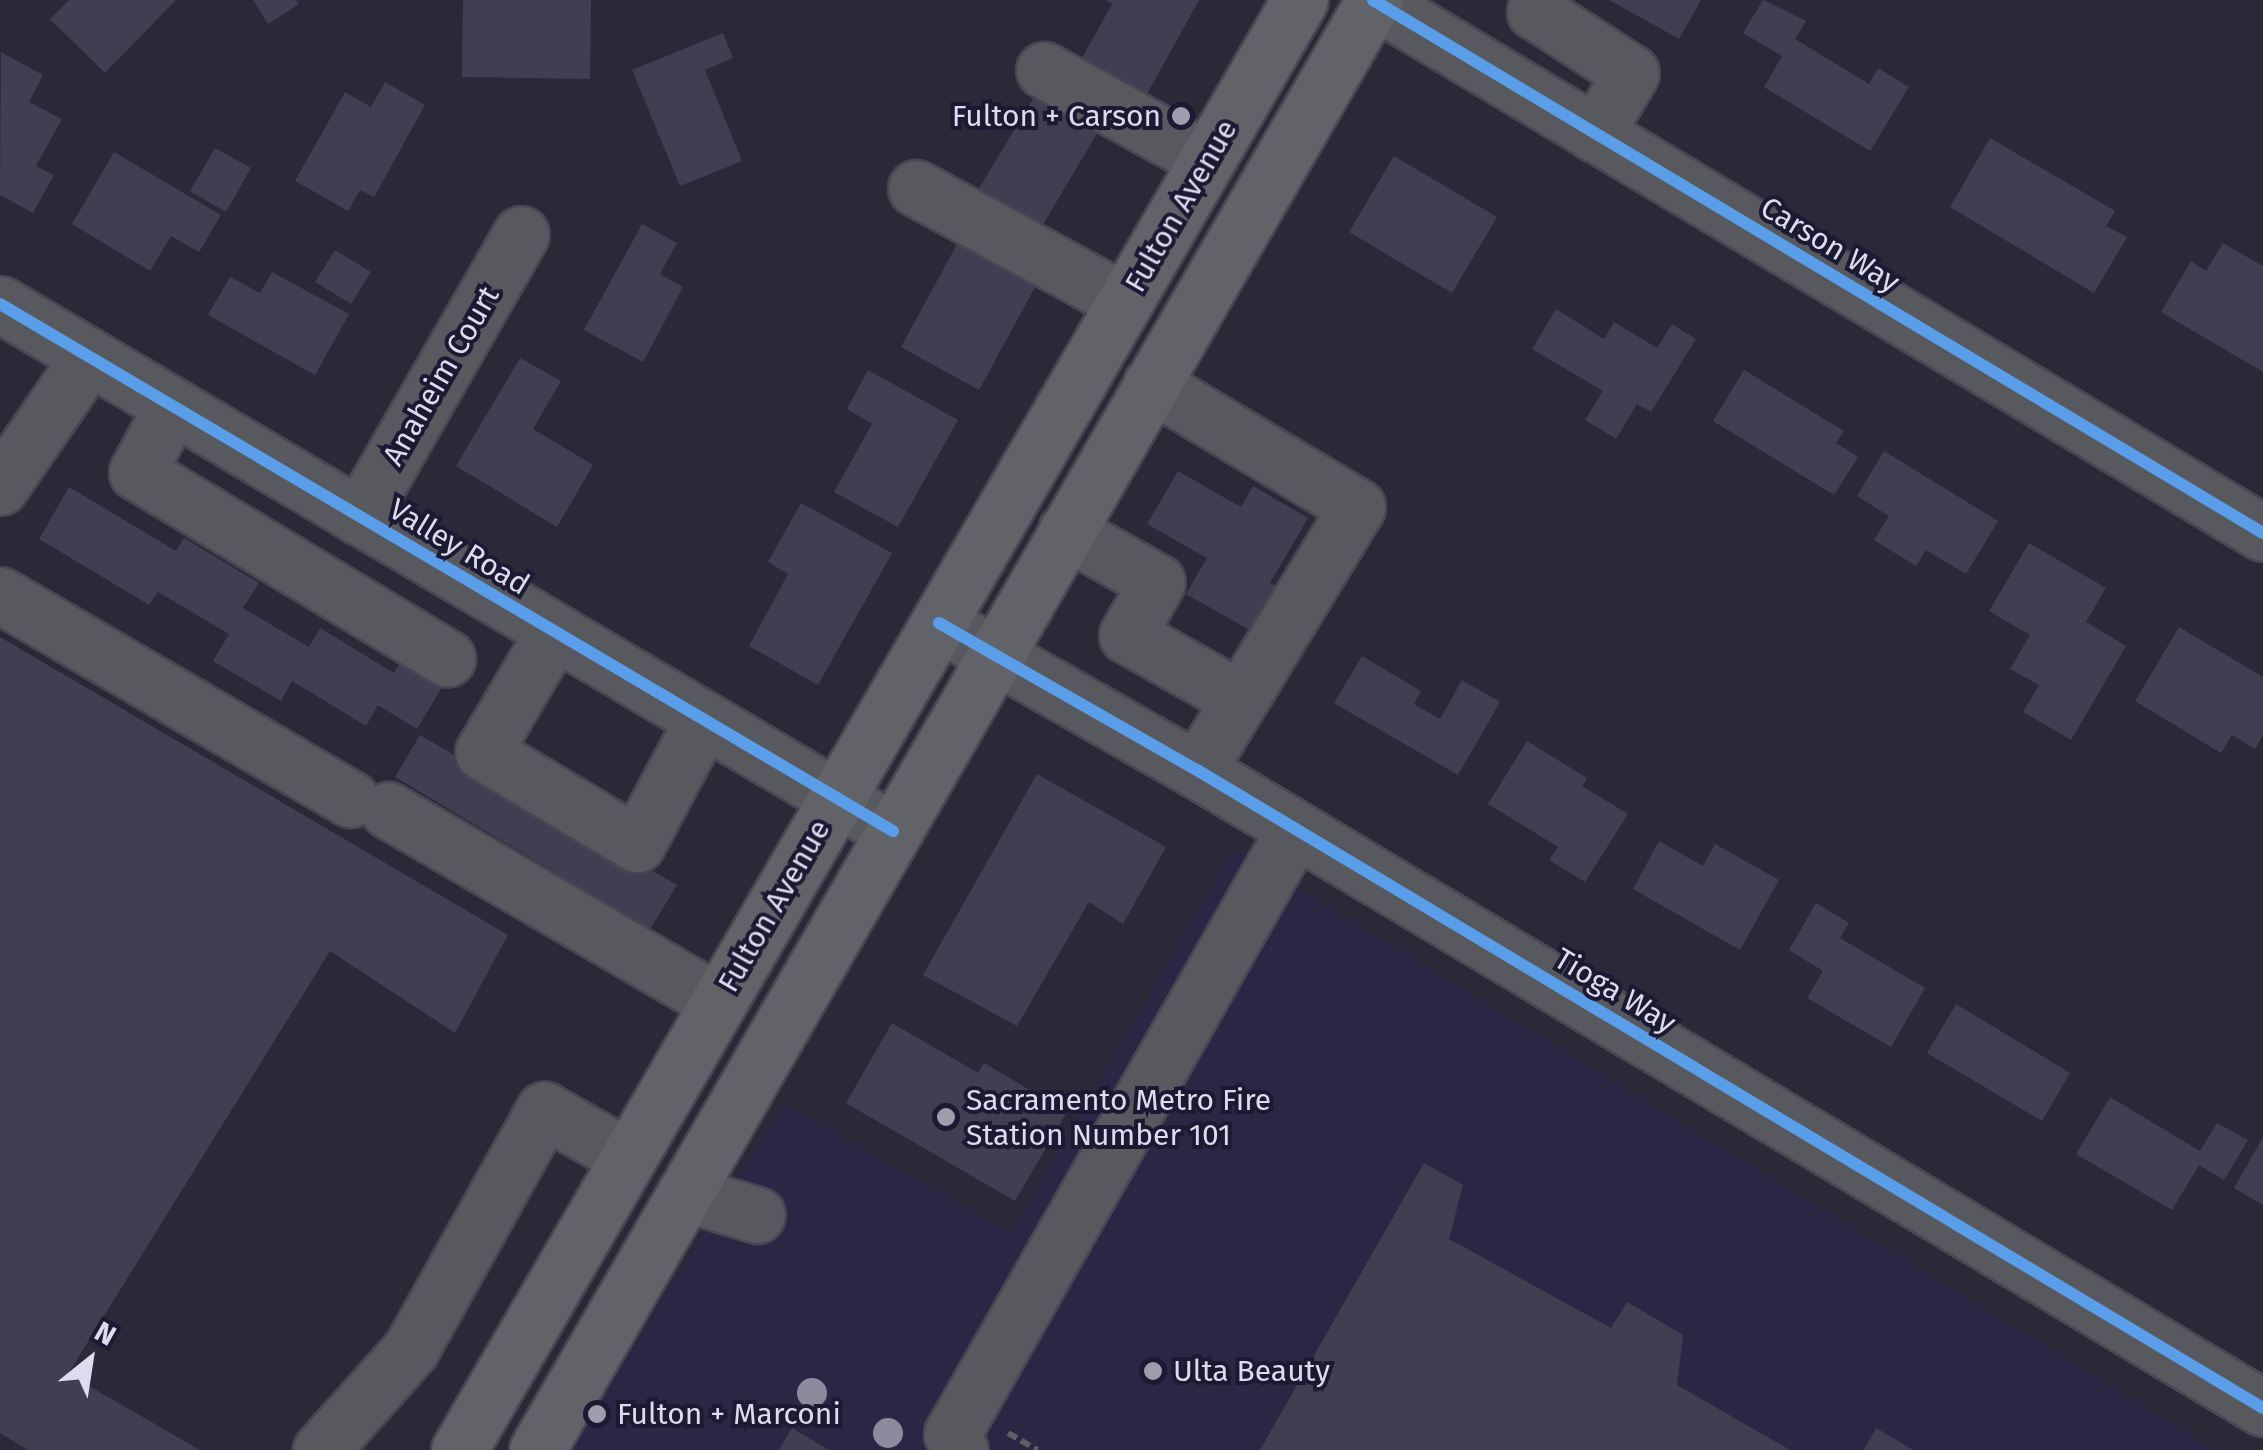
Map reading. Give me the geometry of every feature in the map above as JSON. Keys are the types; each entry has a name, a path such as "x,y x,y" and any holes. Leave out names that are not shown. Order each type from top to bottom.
{"main road":[{"name":"Fulton Avenue","path":"458,1450 1300,0"},
{"path":"537,1450 1373,0"}],"street":[{"name":"Carson Way","path":"1373,0 2263,533"},
{"path":"1541,0 1535,11 1631,72 1595,134"},
{"path":"1044,70 1207,160"},
{"path":"916,188 1124,302"},
{"name":"Anaheim Court","path":"358,517 521,234"},
{"name":"Valley Road","path":"0,304 893,832"},
{"path":"0,486 89,357"},
{"path":"1151,384 1358,508 1197,770"},
{"path":"172,407 137,472 447,658"},
{"path":"1066,531 1157,582 1127,635 1240,698"},
{"path":"0,595 718,1002"},
{"name":"Tioga Way","path":"939,623 1197,770 2263,1408"},
{"path":"554,632 483,752 637,844 703,720"},
{"path":"960,1450 952,1434 1295,829"},
{"path":"321,1450 411,1349 544,1110 627,1157"},
{"path":"685,1192 757,1215"}],"path":[{"path":"998,1450 1006,1433 1037,1450"}],"shaded area":[{"path":"1234,849 2215,1450 570,1450 784,1104 1011,1233"}],"building":[{"path":"69,0 176,0 105,73 50,19"},
{"path":"253,0 296,0 299,4 268,24"},
{"path":"463,0 591,0 590,79 462,77"},
{"path":"1106,0 1199,0 1141,105 1076,69 1112,4"},
{"path":"1609,0 1701,0 1679,39"},
{"path":"1763,0 1806,21 1795,39 1869,84 1878,68 1909,87 1870,151 1764,87 1782,56 1743,33"},
{"path":"723,33 733,58 705,70 742,161 680,186 632,70"},
{"path":"1,52 43,75 29,102 62,119 36,166 54,175 33,213 0,195"},
{"path":"385,82 425,105 374,197 360,190 348,211 295,181 345,92 371,107"},
{"path":"1036,94 1098,132 1035,238 972,200"},
{"path":"1990,138 2115,211 2106,226 2127,237 2094,293 1950,207"},
{"path":"215,148 251,168 226,212 190,191"},
{"path":"114,152 221,215 199,252 171,236 150,271 72,224"},
{"path":"1394,156 1497,217 1452,293 1349,232"},
{"path":"642,224 677,243 660,274 683,287 643,362 584,330"},
{"path":"962,235 1040,278 979,390 901,347"},
{"path":"2223,243 2263,266 2263,372 2161,312 2191,261 2206,271"},
{"path":"335,250 371,272 351,304 315,282"},
{"path":"272,272 349,314 315,375 208,315 230,277 260,293"},
{"path":"1556,309 1604,339 1614,322 1657,348 1672,324 1696,339 1651,412 1637,404 1616,439 1585,420 1603,391 1532,349"},
{"path":"520,358 561,381 533,429 593,465 557,527 456,466"},
{"path":"868,370 958,420 898,527 834,492 872,424 847,409"},
{"path":"1744,370 1844,431 1836,443 1858,457 1834,495 1713,421"},
{"path":"1884,451 1998,521 1966,574 1926,550 1916,566 1874,540 1889,516 1857,496"},
{"path":"1178,471 1241,507 1253,486 1308,518 1270,583 1287,593 1262,637 1186,594 1207,558 1147,524"},
{"path":"69,487 176,551 184,538 259,583 243,608 309,647 320,628 394,673 405,654 447,679 417,729 378,705 366,726 292,681 281,701 213,661 229,634 158,592 149,605 39,539"},
{"path":"801,503 892,553 818,685 749,646 788,574 768,562"},
{"path":"2029,543 2106,588 2086,622 2126,646 2071,740 2023,712 2039,685 2010,669 2030,635 1989,611"},
{"path":"2179,627 2263,677 2263,735 2255,749 2232,735 2221,753 2135,701"},
{"path":"0,637 508,935 455,1033 330,951 68,1374 200,1450 28,1450 0,1433"},
{"path":"1362,656 1421,691 1414,704 1440,719 1462,680 1500,702 1458,775 1334,703"},
{"path":"420,735 677,885 643,941 548,883 553,871 395,777"},
{"path":"1527,741 1587,778 1582,786 1628,814 1585,882 1549,860 1558,847 1488,804"},
{"path":"1037,774 1166,847 1123,924 1089,902 1017,1026 923,975"},
{"path":"1659,841 1703,866 1715,844 1779,880 1740,950 1633,889"},
{"path":"1816,903 1849,923 1840,938 1925,988 1891,1047 1807,998 1823,971 1789,950"},
{"path":"1956,1004 2070,1073 2042,1121 1927,1053"},
{"path":"892,1023 978,1073 984,1063 1067,1112 1015,1201 846,1103"},
{"path":"2110,1097 2200,1151 2217,1123 2248,1140 2224,1180 2199,1165 2172,1210 2076,1154"},
{"path":"2263,1137 2263,1205 2234,1188"},
{"path":"1424,1163 1463,1185 1449,1239 1611,1328 1627,1302 1683,1335 1677,1385 1790,1450 1260,1450"},
{"path":"792,1428 829,1450 779,1450"},
{"path":"1876,1428 1913,1450 1864,1450"}],"cycle path":[{"path":"1373,0 2263,533"},
{"path":"0,304 893,831"},
{"path":"939,623 1197,770 2263,1408"}],"place":[{"name":"Fulton + Carson","path":"1181,116"},
{"name":"Sacramento Metro Fire Station Number 101","path":"946,1117"},
{"name":"Ulta Beauty","path":"1153,1371"},
{"name":"Fulton + Marconi","path":"597,1414"}]}
